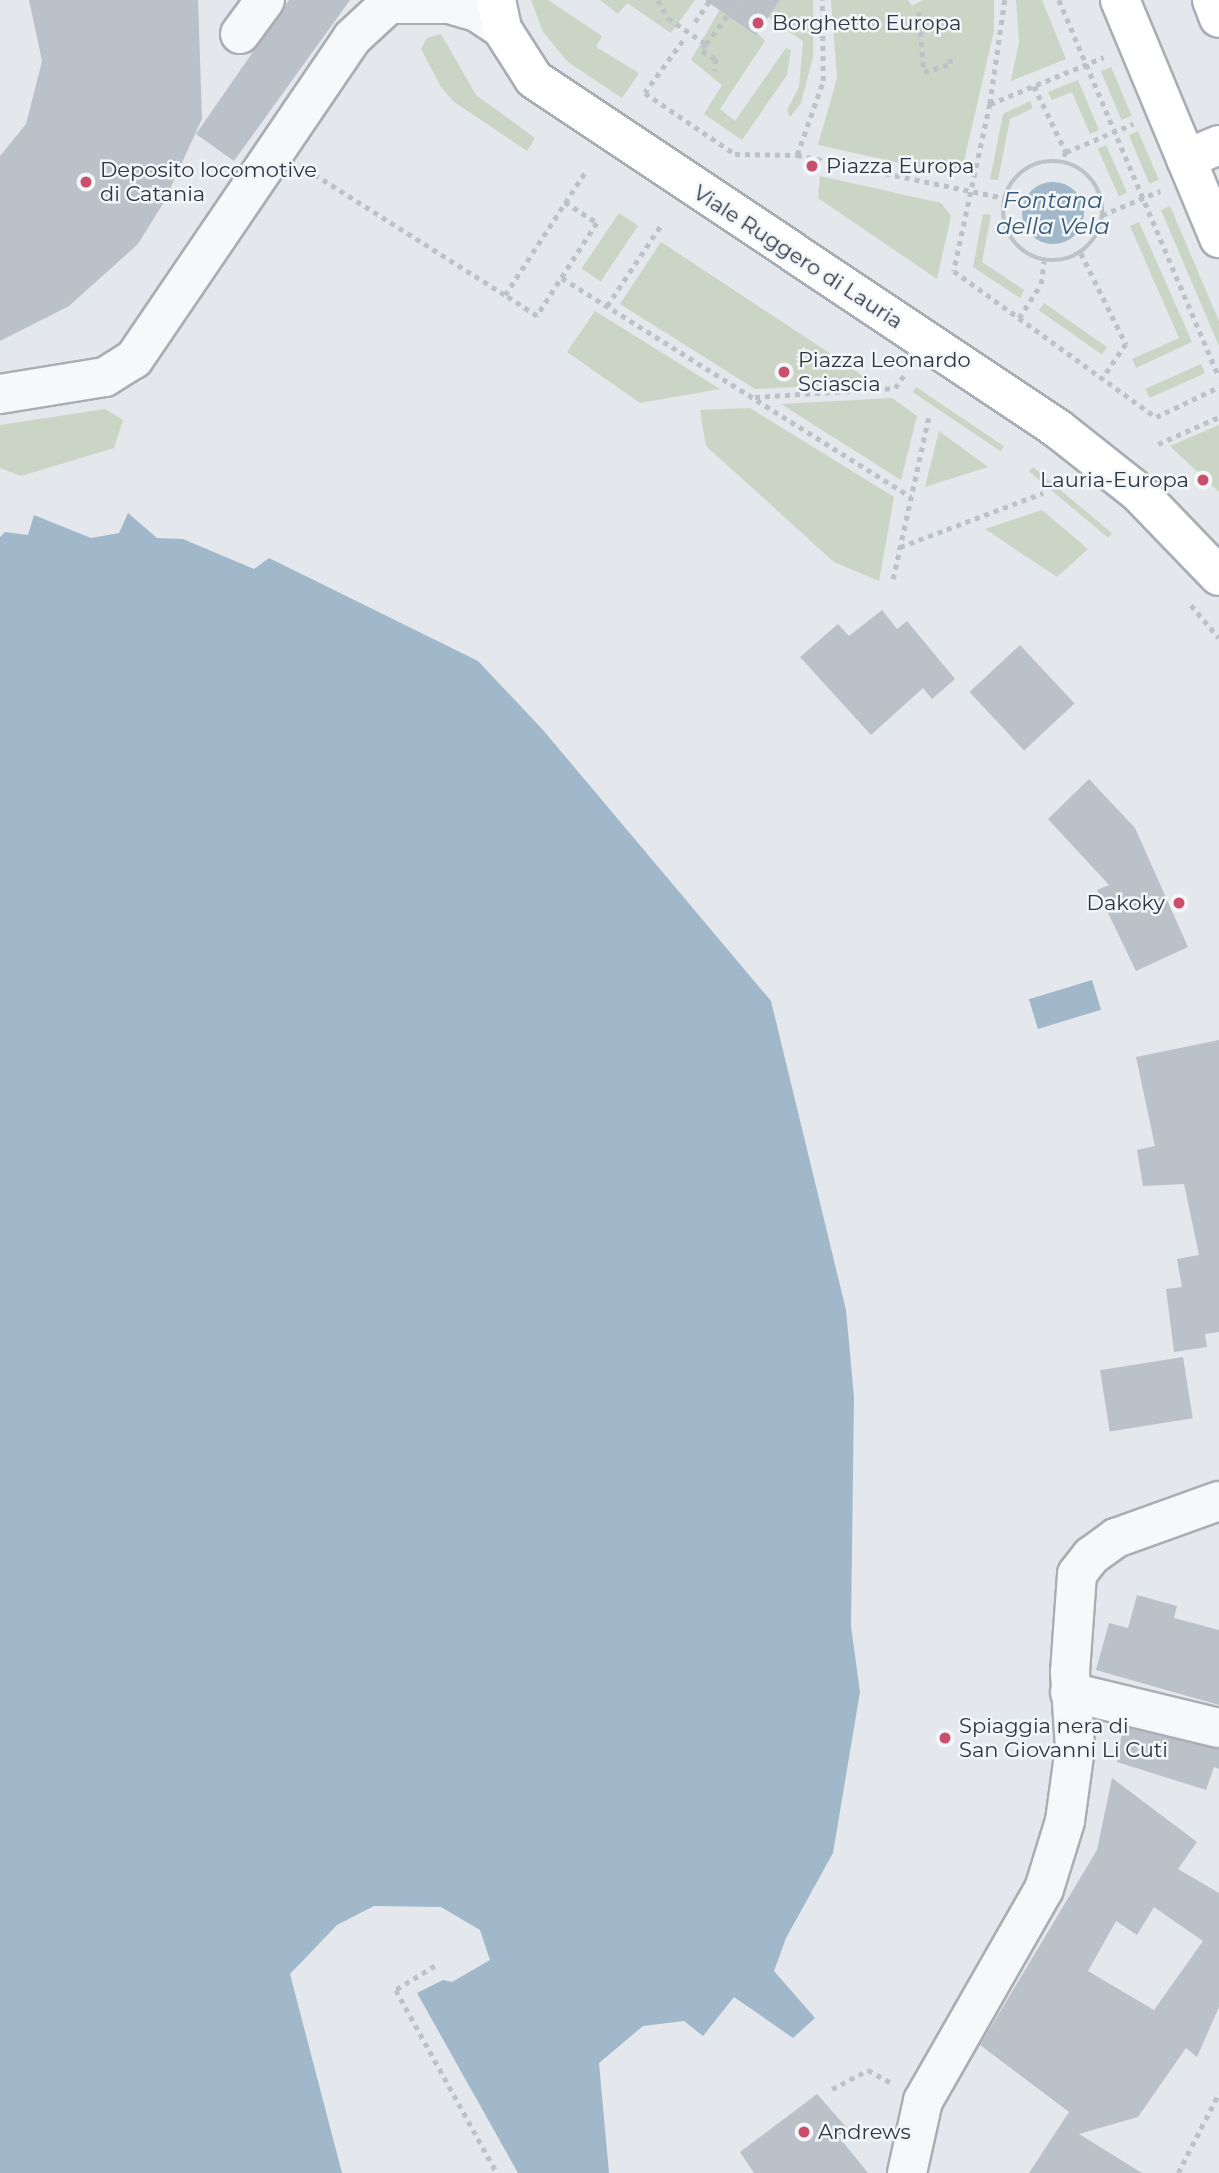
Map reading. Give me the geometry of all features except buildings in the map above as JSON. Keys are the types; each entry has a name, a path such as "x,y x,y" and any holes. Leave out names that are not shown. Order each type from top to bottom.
{"main road":[{"path":"1120,0 1191,164 1219,238"},
{"path":"1212,0 1219,18"},
{"name":"Viale Ruggero di Lauria","path":"499,15 534,79 601,127 1058,429 1139,493 1219,576"}],"street":[{"path":"240,34 265,0"},
{"path":"0,394 119,373 134,359 352,38 391,2 449,4 499,15"},
{"path":"907,2173 923,2101 1044,1889 1065,1821 1074,1760 1070,1692 1077,1574 1091,1556 1145,1526 1219,1502"},
{"path":"1070,1692 1219,1728"}],"path":[{"path":"658,0 668,18 706,44"},
{"path":"695,22 710,0"},
{"path":"715,71 716,59 702,51 739,0"},
{"path":"797,155 823,81 822,0"},
{"path":"1004,0 990,104 954,271 1156,417 1219,387"},
{"path":"1059,0 1219,377"},
{"path":"919,12 924,72 950,64 950,54"},
{"path":"683,41 645,93 735,154 797,155 1005,198"},
{"path":"990,104 1111,54"},
{"path":"1034,86 1066,152"},
{"path":"1062,162 1066,152 1139,121"},
{"path":"276,150 537,316 597,223 565,202"},
{"path":"1062,162 1097,187 1102,215 1092,243 1081,253 1044,261 1010,238 1005,198 1021,173 1033,165 1062,162"},
{"path":"1102,215 1143,199 1191,164"},
{"path":"506,295 587,169"},
{"path":"607,306 661,225"},
{"path":"1081,253 1126,344 1103,378"},
{"path":"1019,318 1041,284 1044,261"},
{"path":"562,278 911,497"},
{"path":"895,363 917,378"},
{"path":"753,398 895,388 906,371"},
{"path":"893,579 929,415"},
{"path":"1158,444 1219,417"},
{"path":"900,547 1043,493"},
{"path":"1181,594 1219,638"},
{"path":"435,1966 396,1990 497,2173"},
{"path":"832,2089 868,2070 923,2101"},
{"path":"1178,2173 1219,2093"}],"green space":[{"path":"531,0 548,0 602,36 596,47 639,73 622,98 568,62 543,32"},
{"path":"600,0 695,0 671,33 627,3 618,14"},
{"path":"725,0 765,41 720,109 735,121 786,48 791,50 787,75 742,140 704,114 722,85 691,60"},
{"path":"780,0 813,0 813,57 801,103 790,117 787,110 799,87 803,41 768,17"},
{"path":"831,0 908,0 912,6 923,0 994,0 994,31 963,165 945,173 818,145 837,78"},
{"path":"1016,0 1042,0 1066,59 1011,81 1019,42"},
{"path":"441,34 476,95 535,138 527,151 453,101 441,87 421,49 427,38"},
{"path":"1111,67 1132,116 1122,120 1101,71"},
{"path":"1078,80 1099,130 1090,134 1072,92 1052,100 1048,92"},
{"path":"1030,101 1033,108 1010,119 998,180 990,179 1003,114"},
{"path":"1138,131 1159,180 1150,184 1129,135"},
{"path":"1106,145 1127,193 1119,196 1098,149"},
{"path":"820,176 941,203 951,216 937,279 818,198"},
{"path":"1170,206 1219,321 1219,346 1161,210"},
{"path":"619,213 638,226 601,281 582,269"},
{"path":"983,214 991,215 982,262 1024,290 1020,298 973,267"},
{"path":"1139,222 1192,342 1136,368 1132,359 1179,338 1130,226"},
{"path":"661,242 872,383 755,389 620,304"},
{"path":"1044,303 1107,347 1102,355 1039,310"},
{"path":"595,311 720,389 640,403 567,352"},
{"path":"1201,364 1205,373 1149,398 1145,389"},
{"path":"916,387 1004,446 1001,451 913,392"},
{"path":"892,398 917,416 901,480 781,404"},
{"path":"750,408 894,497 879,581 834,562 706,446 700,410"},
{"path":"105,409 123,420 114,448 21,476 0,468 0,425"},
{"path":"1219,425 1219,492 1170,446"},
{"path":"939,431 988,467 925,487"},
{"path":"1033,467 1112,533 1108,538 1029,472"},
{"path":"1042,510 1088,549 1057,577 985,529"}],"water":[{"name":"Fontana della Vela","path":"1053,182 1065,184 1075,191 1082,201 1082,225 1075,235 1065,242 1053,244 1041,242 1031,235 1024,225 1022,213 1024,201 1031,191 1041,184"},
{"path":"128,513 157,538 183,539 254,569 269,558 478,661 543,730 771,1001 846,1310 854,1397 851,1626 860,1692 833,1853 786,1938 774,1971 815,2018 793,2038 734,1997 703,2036 684,2021 643,2026 599,2063 609,2173 518,2173 417,1993 443,1980 452,1982 490,1960 480,1930 441,1907 374,1906 337,1925 290,1974 342,2173 0,2173 0,537 5,532 28,535 34,515 91,538 119,533"},
{"path":"1092,980 1101,1010 1038,1029 1029,999"}],"place":[{"name":"Borghetto Europa","path":"758,23"},
{"name":"Piazza Europa","path":"812,166"},
{"name":"Deposito locomotive di Catania","path":"86,182"},
{"name":"Piazza Leonardo Sciascia","path":"784,372"},
{"name":"Lauria-Europa","path":"1203,480"},
{"name":"Dakoky","path":"1179,903"},
{"name":"Spiaggia nera di San Giovanni Li Cuti","path":"945,1738"},
{"name":"Andrews","path":"804,2132"}]}
